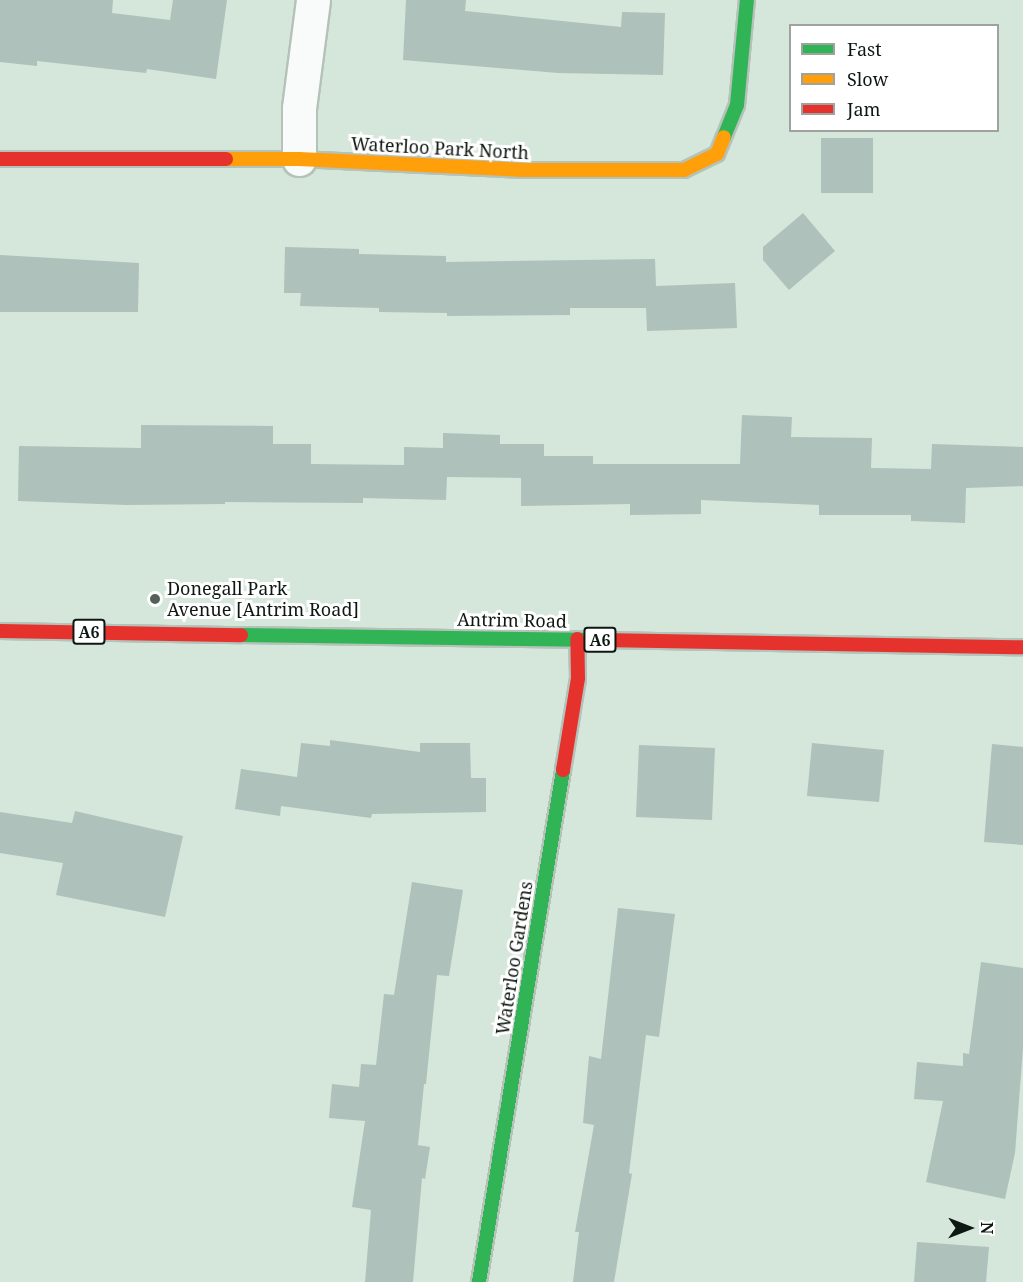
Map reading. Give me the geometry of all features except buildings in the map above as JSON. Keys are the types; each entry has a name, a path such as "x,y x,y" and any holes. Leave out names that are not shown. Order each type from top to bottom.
{"street":[{"path":"299,159 299,108 313,0"},
{"name":"Waterloo Park North","path":"0,159 299,159 520,171 684,171 717,154 737,105 747,0"},
{"name":"Antrim Road","path":"0,631 1023,647"},
{"name":"Waterloo Gardens","path":"479,1282 578,678 577,639"}],"traffic: fast":[{"path":"724,137 737,105 747,0"},
{"path":"241,635 601,640"},
{"path":"479,1282 563,770"}],"traffic: slow":[{"path":"226,159 299,159 520,170 684,170 717,154 724,137"}],"traffic: jam":[{"path":"0,159 226,159"},
{"path":"0,631 241,635"},
{"path":"563,770 578,678 577,639"},
{"path":"601,640 1023,647"}],"place":[{"name":"Donegall Park Avenue [Antrim Road]","path":"155,599"}]}
